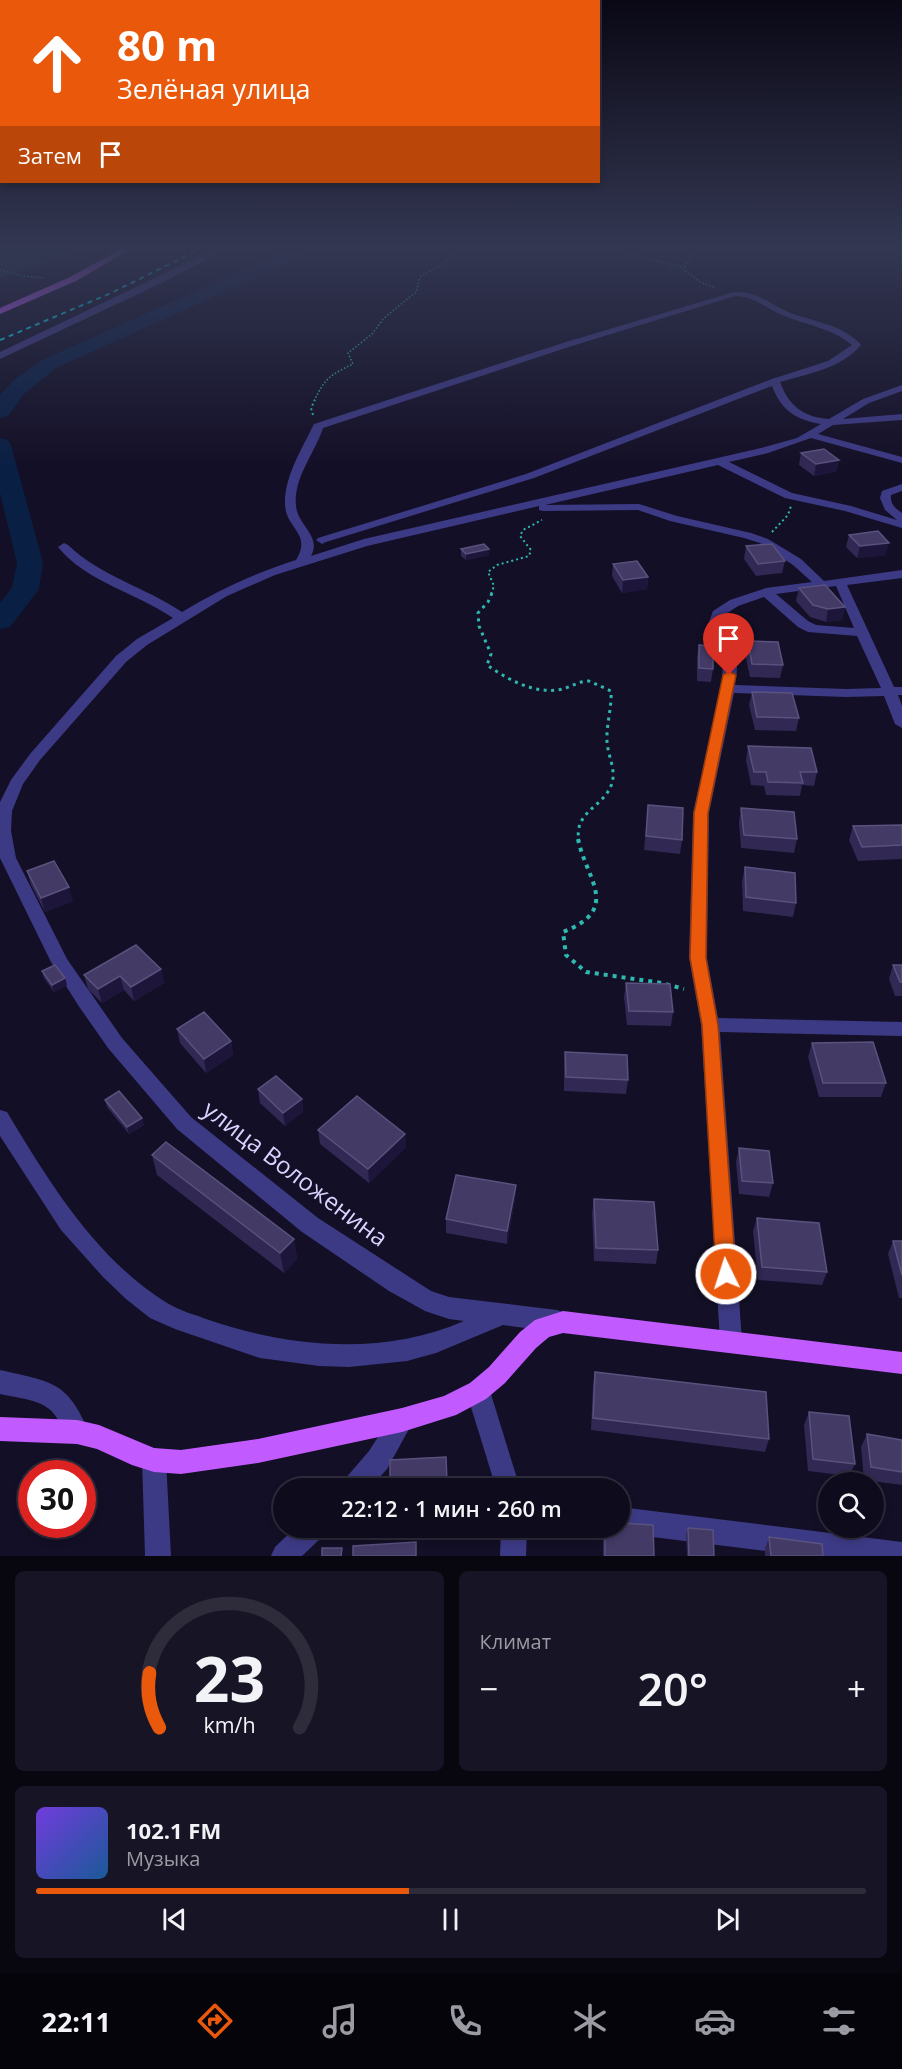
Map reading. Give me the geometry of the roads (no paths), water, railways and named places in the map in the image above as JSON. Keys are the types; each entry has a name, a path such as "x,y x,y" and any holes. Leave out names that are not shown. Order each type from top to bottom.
{"main road":[{"name":"улица Воложенина","path":"0,1429 77,1432 99,1437 132,1453 154,1460 181,1462 218,1458 402,1420 448,1407 478,1391 543,1328 563,1322 902,1363"}],"street":[{"path":"0,356 71,322"},
{"path":"301,562 308,550 308,538 295,522 288,503 301,459 317,433 318,426 353,412 645,322"},
{"path":"322,540 530,476 829,362 848,354 856,345 840,333 812,322"},
{"path":"775,381 788,407 805,418 827,424 902,417"},
{"path":"308,538 364,543 721,462 764,451 810,435 866,401 902,388"},
{"path":"810,435 902,460"},
{"path":"721,462 789,496 848,508 902,525"},
{"path":"902,487 886,493 885,502 902,518"},
{"path":"528,506 639,507 674,519 729,530 764,542 797,562 822,585"},
{"name":"улица Воложенина","path":"364,543 271,572 223,592 180,617 121,659 34,757 9,796 4,811 3,831 8,858 60,962 84,1000 116,1043 184,1124 310,1224 397,1284 425,1300 449,1308 499,1316 563,1322"},
{"path":"64,547 75,560 153,600 180,617"},
{"path":"731,1341 710,1025 698,958 701,813 728,689 730,665 715,622 717,614 734,603 766,592 902,574"},
{"path":"840,582 861,632 896,691 902,724"},
{"path":"766,592 803,624 813,629 861,632"},
{"path":"728,689 846,693 896,691"},
{"path":"710,1025 902,1029"},
{"path":"0,1118 23,1158 54,1202 108,1268 160,1311 230,1340 300,1353 355,1356 402,1350 437,1342 499,1316"},
{"path":"0,1382 46,1394 62,1404 77,1432"},
{"path":"478,1391 505,1478"},
{"path":"363,1478 378,1460 402,1420"},
{"path":"154,1460 158,1556"},
{"path":"630,1521 902,1555"},
{"path":"284,1556 303,1538"},
{"path":"513,1556 514,1538"}],"waterway":[{"path":"0,411 28,379 49,364 143,322"},
{"path":"0,445 30,563 25,589 0,621"}],"railway":[{"path":"0,340 43,322"}]}
